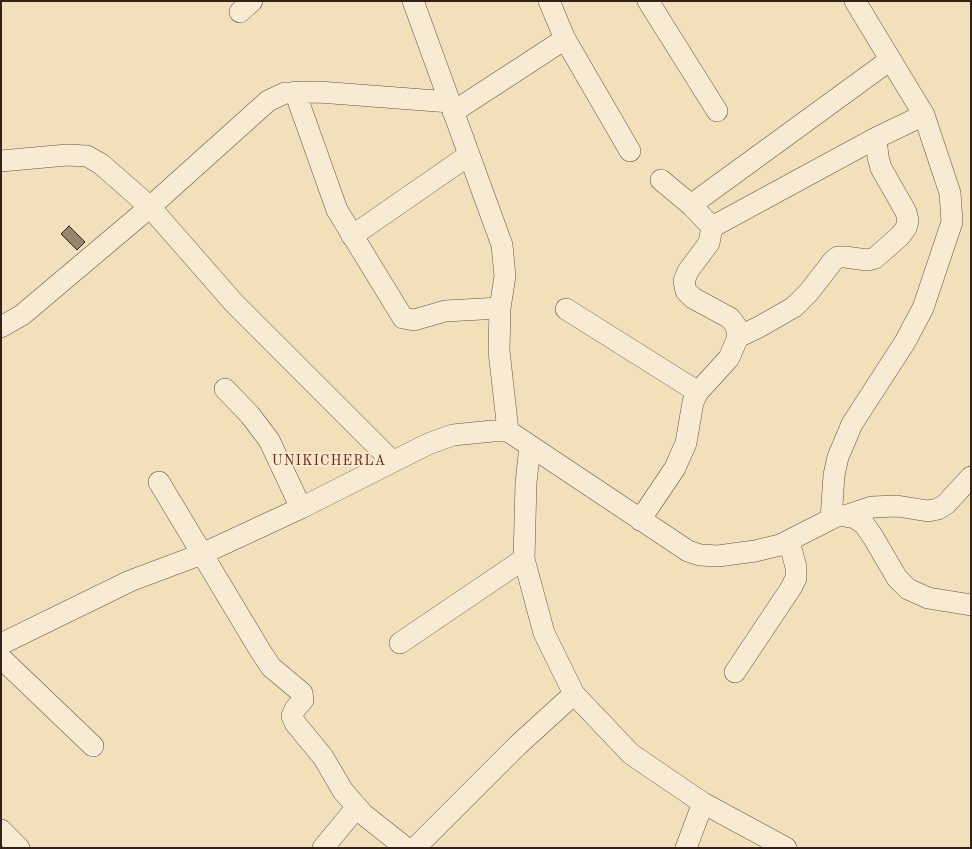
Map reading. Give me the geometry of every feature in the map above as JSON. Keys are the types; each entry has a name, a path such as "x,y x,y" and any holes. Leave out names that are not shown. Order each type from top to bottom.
{"street":[{"path":"413,1 502,246 505,276 500,308 499,351 508,431"},
{"path":"549,1 565,39 630,151"},
{"path":"648,1 717,111"},
{"path":"838,517 834,475 841,450 852,424 905,342 923,308 952,222 950,193 924,115 856,1"},
{"path":"1,327 22,315 150,207 268,101 284,93 319,92 452,107 565,39"},
{"path":"691,205 890,60"},
{"path":"295,92 337,210 403,318 414,320 445,311 500,308"},
{"path":"640,520 678,462 686,444 693,402 698,392 729,358 738,337 736,326 730,318 693,298 686,291 684,282 688,272 708,243 712,227 876,138 924,115"},
{"path":"738,337 794,307 809,292 833,261 838,258 866,260 875,258 903,232 908,221 906,212 881,168 876,138"},
{"path":"1,161 67,155 87,156 107,168 150,207 234,303 392,461"},
{"path":"352,236 469,155"},
{"path":"661,180 691,205 712,227"},
{"path":"566,309 698,392"},
{"path":"224,388 250,415 269,440 301,508"},
{"path":"1,644 130,581 202,554 349,485 392,461 428,444 453,435 508,431 688,551 700,555 718,556 755,551 780,545 838,517 872,506 897,506 928,510 938,509 946,504 971,477"},
{"path":"530,446 526,483 524,559 544,633 574,694 631,754 703,803 786,848"},
{"path":"159,482 271,667 302,693 303,700 295,709 292,716 295,723 323,757 343,791 357,807 406,848"},
{"path":"838,517 854,518 864,524 874,537 897,578 908,589 928,598 971,605"},
{"path":"735,672 791,588 796,578 796,567 789,540"},
{"path":"400,643 524,559"},
{"path":"1,658 93,746"},
{"path":"415,848 518,745 574,694"},
{"path":"686,848 703,803"},
{"path":"323,848 357,807"},
{"path":"1,830 19,848"}],"building":[{"path":"69,226 85,242 77,250 61,234"}],"district":[{"name":"UNIKICHERLA","path":"329,461"}]}
